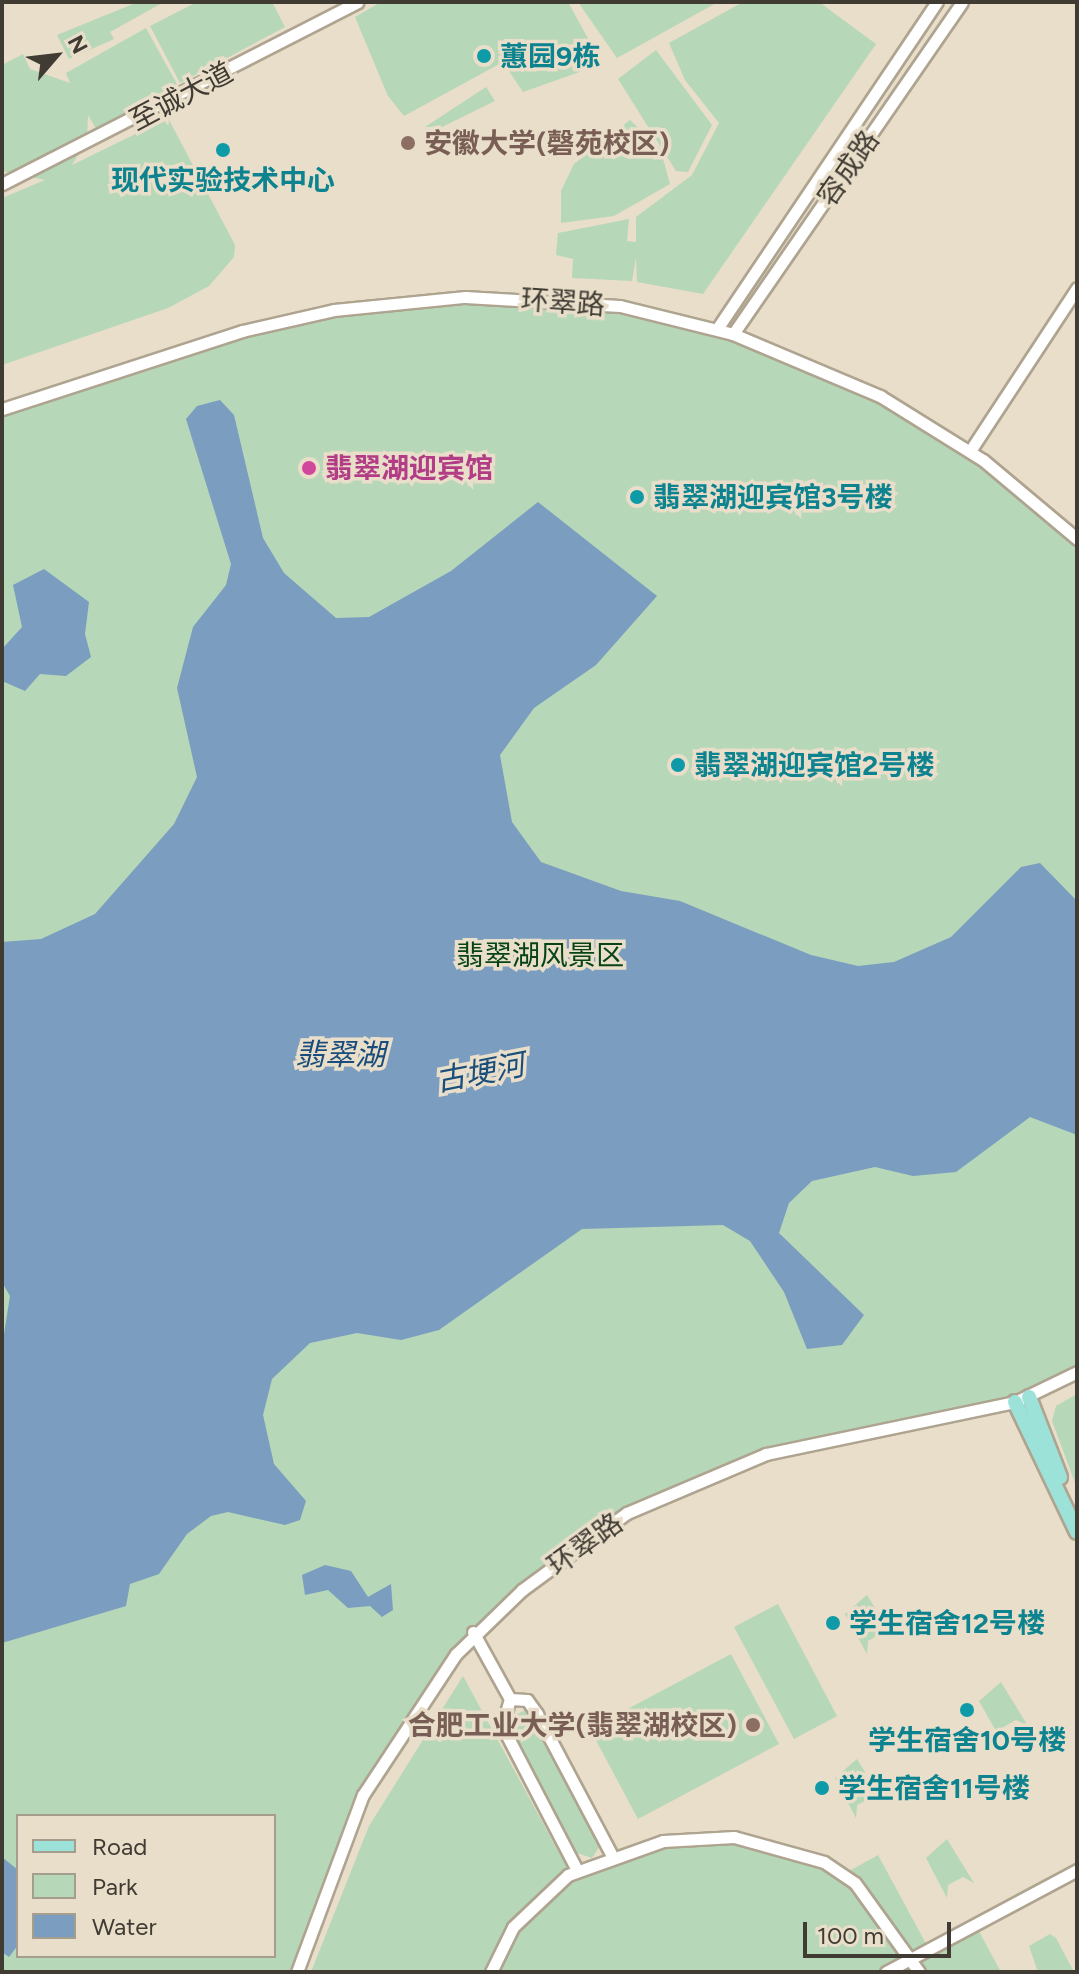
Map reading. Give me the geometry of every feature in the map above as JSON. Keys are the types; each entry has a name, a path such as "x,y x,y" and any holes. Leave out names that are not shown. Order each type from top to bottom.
{"main road":[{"path":"1022,1400 1077,1514"},
{"path":"1022,1400 1077,1532"}],"street":[{"name":"至诚大道","path":"2,184 357,2"},
{"name":"容成路","path":"717,329 937,2"},
{"name":"容成路","path":"733,334 962,2"},
{"path":"970,451 1077,288"},
{"name":"环翠路","path":"2,409 242,331 393,301 541,299 620,306 733,334 869,390 970,451 1077,539"},
{"name":"环翠路","path":"297,1972 363,1795 473,1632 627,1513 766,1454 1022,1400 1077,1372"},
{"path":"473,1632 510,1699 502,1726 577,1870"},
{"path":"510,1699 527,1700 537,1714 611,1854"},
{"path":"491,1972 530,1905 577,1870 611,1854 663,1841 734,1837 776,1844 824,1862 855,1883 919,1972"},
{"path":"886,1972 1077,1870"}],"green space":[{"path":"138,2 164,2 110,32 114,39 69,59 57,35"},
{"path":"197,2 272,2 285,27 180,83 150,26"},
{"path":"381,2 568,2 602,64 523,92 503,62 404,116 388,96 355,17"},
{"path":"578,2 718,2 617,58"},
{"path":"743,2 819,2 876,44 703,294 637,282 636,257 632,281 572,278 573,259 556,255 558,233 629,219 627,241 636,242 636,217 692,175 719,123 685,80 669,43"},
{"path":"146,28 178,86 97,130 88,115 87,139 72,165 168,118 235,245 234,257 209,286 168,308 2,365 2,198 45,180 2,171 2,65 23,54 30,69 70,83 66,73"},
{"path":"656,50 712,125 688,172 676,171 618,79"},
{"path":"486,87 495,101 442,127 425,127"},
{"path":"630,120 660,148 670,184 614,216 561,223 561,191 574,164"},
{"name":"翡翠湖风景区","path":"408,300 620,306 787,354 936,429 1077,539 1077,1372 1029,1397 780,1449 627,1513 473,1632 363,1795 297,1972 2,1972 2,409 242,331"},
{"path":"1077,1394 1077,1488 1052,1421 1056,1406"},
{"path":"867,1595 894,1639 882,1633 868,1641 867,1654 845,1614"},
{"path":"778,1604 837,1716 794,1739 734,1627"},
{"path":"731,1654 779,1744 638,1819 590,1729"},
{"path":"463,1676 570,1873 663,1841 734,1837 844,1874 878,1855 930,1951 976,1926 1001,1972 311,1972 369,1826"},
{"path":"1001,1682 1028,1726 1016,1720 1002,1728 1001,1740 979,1701"},
{"path":"525,1710 601,1844 592,1858 577,1853 510,1728 509,1719"},
{"path":"857,1759 884,1803 872,1797 857,1805 856,1818 835,1778"},
{"path":"947,1839 974,1883 963,1877 948,1885 947,1898 926,1858"},
{"path":"1050,1934 1056,1938 1074,1972 1038,1972 1029,1946"}],"water":[{"name":"翡翠湖","path":"220,400 234,415 263,538 284,573 336,618 369,617 451,571 538,502 657,596 596,665 534,708 500,755 512,822 541,862 621,891 680,901 811,955 858,966 894,962 951,937 1021,867 1040,863 1077,901 1077,1135 1030,1117 956,1172 913,1176 875,1167 812,1181 789,1203 779,1233 864,1315 842,1345 807,1349 784,1292 750,1241 723,1225 582,1229 439,1330 401,1340 357,1333 310,1343 272,1379 263,1415 274,1464 306,1501 300,1520 285,1525 228,1512 211,1516 187,1534 159,1574 130,1584 126,1606 2,1643 2,1347 10,1296 2,1282 2,942 41,939 95,914 174,824 197,777 177,688 193,627 226,585 231,564 186,419 197,406"},
{"path":"44,569 89,602 85,634 91,657 66,676 40,674 25,691 2,681 2,649 22,627 13,585"},
{"path":"325,1565 351,1571 368,1597 391,1584 393,1610 382,1617 370,1606 348,1608 328,1590 305,1595 302,1575"},
{"path":"2,1857 16,1868 16,1948 9,1957 2,1952"}],"place":[{"name":"蕙园9栋","path":"484,56"},
{"name":"安徽大学(磬苑校区)","path":"408,143"},
{"name":"现代实验技术中心","path":"223,150"},
{"name":"翡翠湖迎宾馆","path":"309,468"},
{"name":"翡翠湖迎宾馆3号楼","path":"637,497"},
{"name":"翡翠湖迎宾馆2号楼","path":"678,765"},
{"name":"学生宿舍12号楼","path":"833,1623"},
{"name":"学生宿舍10号楼","path":"967,1710"},
{"name":"合肥工业大学(翡翠湖校区)","path":"753,1725"},
{"name":"学生宿舍11号楼","path":"822,1788"}],"water label":[{"name":"古埂河","path":"480,1073"}]}
